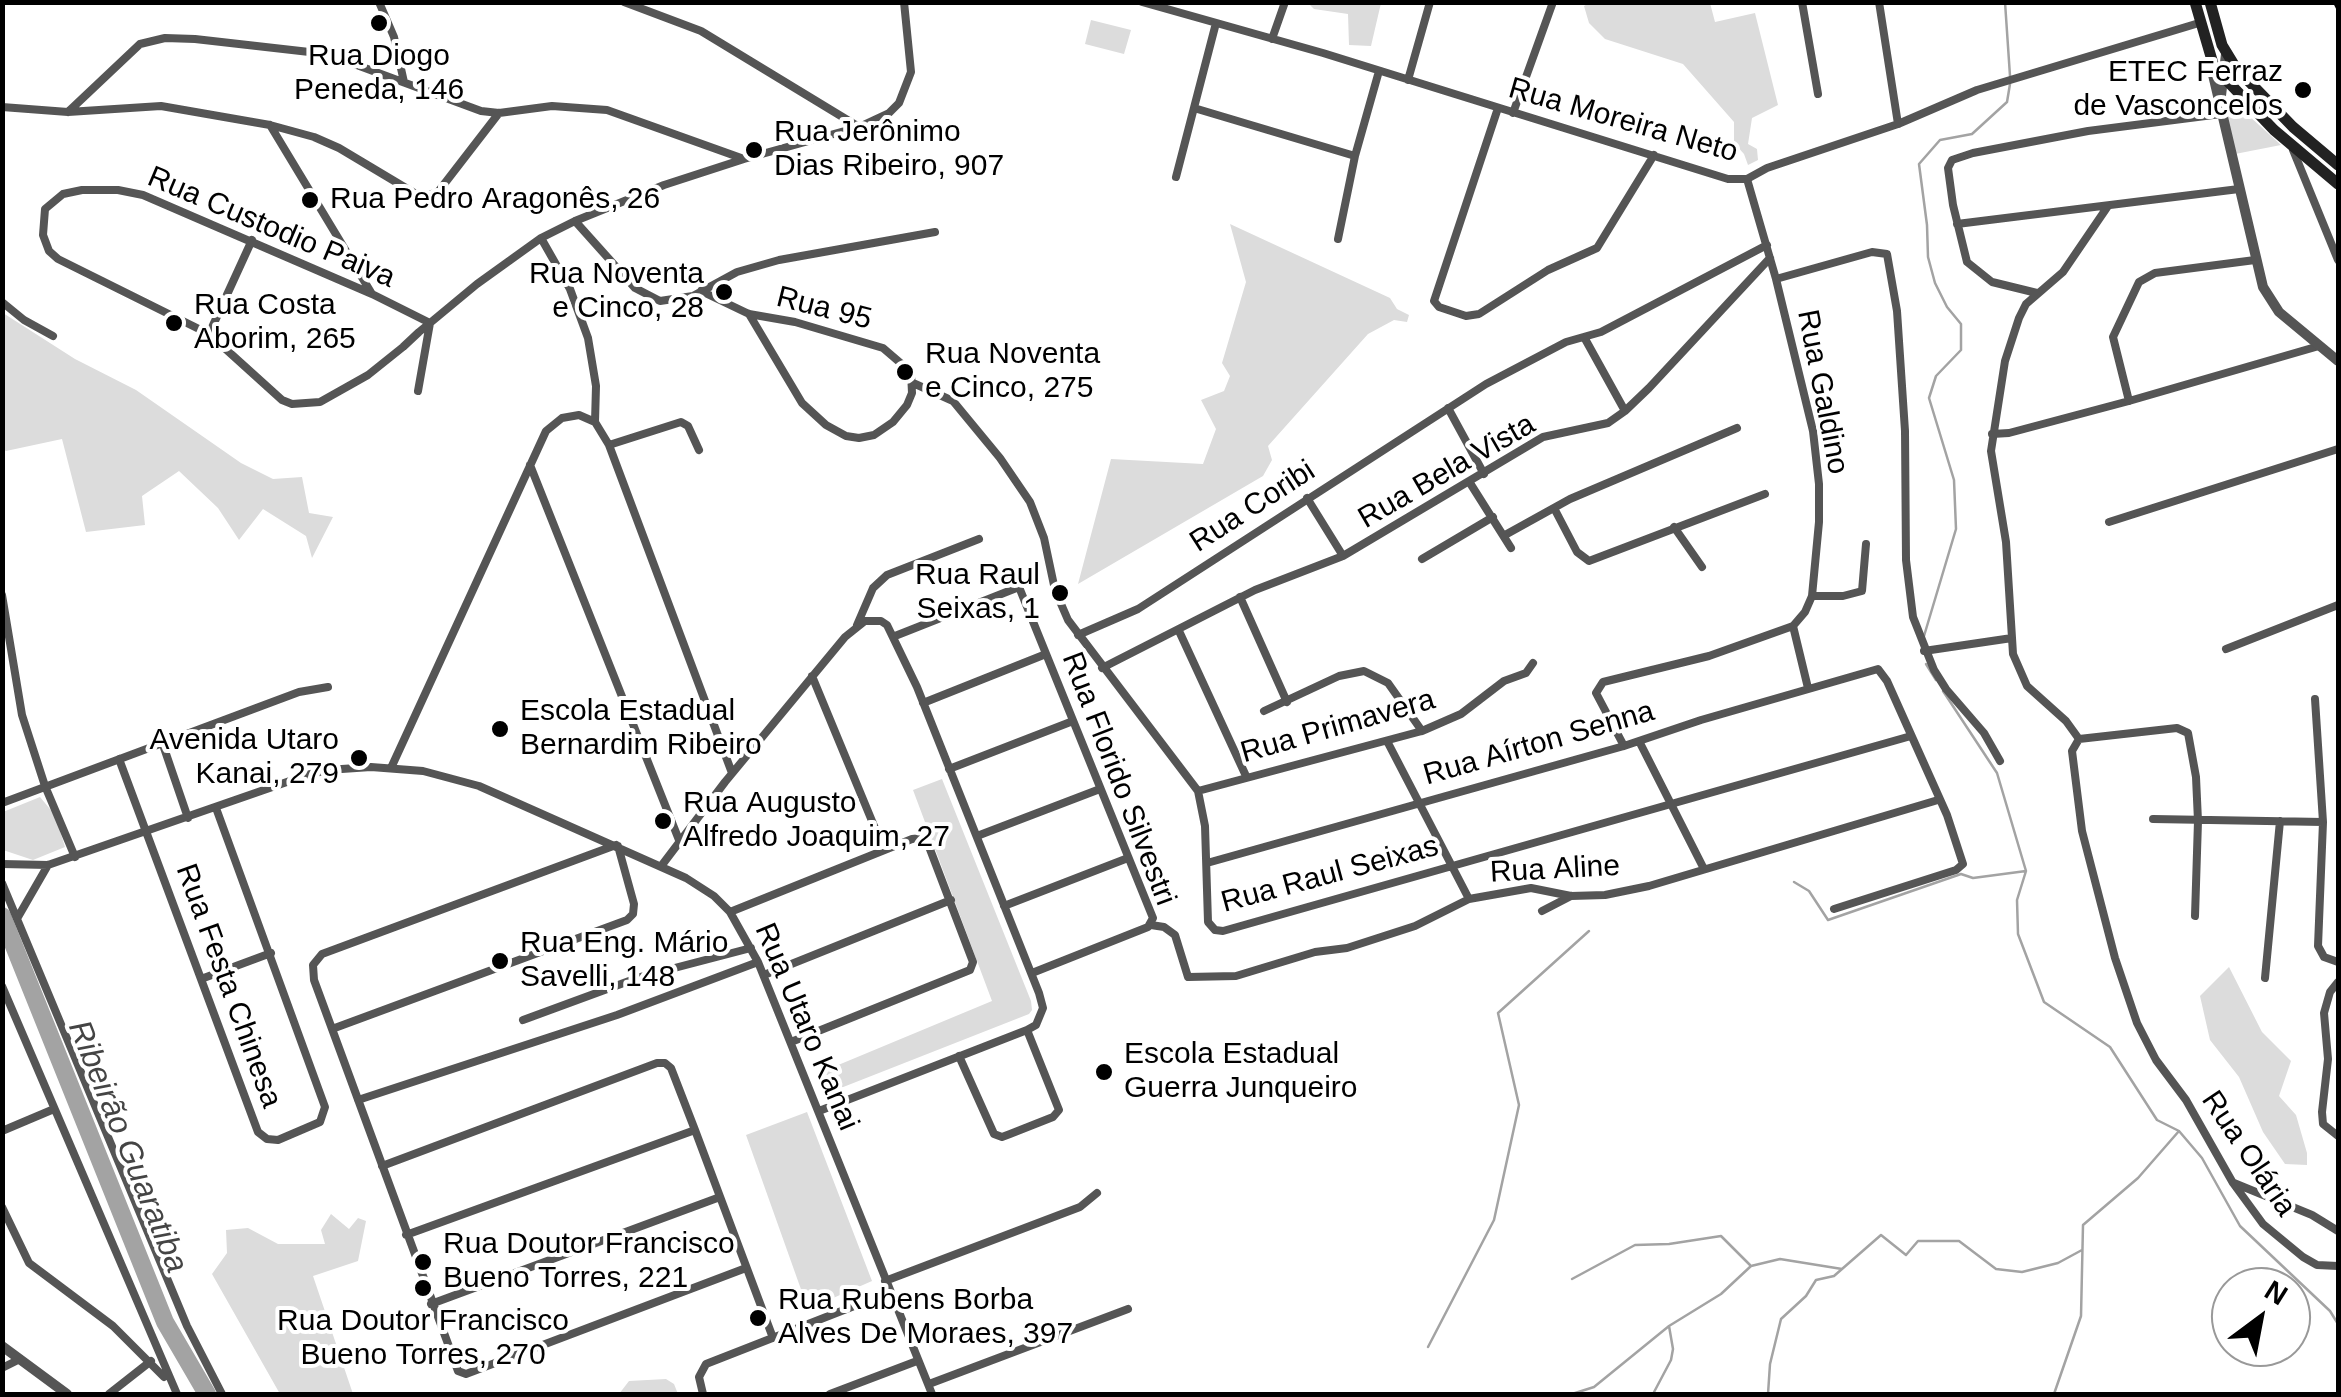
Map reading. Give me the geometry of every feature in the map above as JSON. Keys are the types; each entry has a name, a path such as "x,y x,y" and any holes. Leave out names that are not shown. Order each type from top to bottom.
{"main road":[{"path":"2195,2 2210,58 2224,80 2338,184"},
{"path":"2210,2 2226,54 2268,102 2338,165"}],"street":[{"path":"379,2 394,37 404,82"},
{"path":"624,2 701,31 859,128"},
{"path":"252,240 209,334 270,392 292,404 320,402 368,375 541,238 664,185 744,158 859,128 889,113 907,86 911,72 904,2"},
{"name":"Rua Moreira Neto","path":"1142,2 1379,70 1728,179 1747,179 1767,168 1898,124 2001,82 2199,22"},
{"path":"1272,38 1285,2"},
{"path":"1408,80 1430,2"},
{"path":"1513,113 1553,2"},
{"path":"1802,2 1818,94"},
{"path":"1880,2 1898,124"},
{"path":"1176,177 1216,22"},
{"path":"68,112 128,53 140,44 165,38 326,54 499,113 552,106 607,110 744,158"},
{"path":"2220,109 2226,54"},
{"path":"2210,58 2255,260 2269,298 2279,312 2338,361"},
{"path":"1338,239 1355,156 1379,70"},
{"path":"2,107 68,112 162,106 270,125 339,148 420,197 438,192 499,113"},
{"path":"1194,108 1355,156"},
{"path":"1498,108 1434,301 1439,307 1466,316 1479,314 1548,270 1597,248 1654,156"},
{"path":"2037,293 1992,282 1978,274 1962,250 1950,163 1956,157 1973,153 2220,109"},
{"path":"270,125 372,294"},
{"path":"2292,146 2338,260"},
{"name":"Rua Galdino","path":"1747,179 1776,279 1815,449 1819,522 1812,596 1806,612 1792,626"},
{"path":"1957,224 2239,189"},
{"name":"Rua Custodio Paiva","path":"209,334 58,259 45,244 42,217 52,202 62,194 82,190 118,190 164,202 430,323"},
{"path":"2108,206 2063,272 2026,304 2010,343 1992,434 1993,470 2006,542 2012,638 2027,686 2080,739 2177,728 2188,733 2198,821 2195,916"},
{"path":"575,221 614,268 660,301 702,292 737,272 779,260 934,232"},
{"path":"541,238 557,260 588,338 596,386 595,422 609,445 732,773"},
{"name":"Rua Coribi","path":"1078,635 1138,609 1448,408 1566,342 1584,338 1767,245"},
{"path":"1776,279 1872,252 1887,254 1896,311 1905,431 1906,560 1913,617 1924,651 1946,689 1984,733 2000,762"},
{"name":"Rua Bela Vista","path":"1102,668 1240,597 1343,556 1544,437 1608,423 1626,411 1770,258"},
{"path":"2130,401 2113,337 2139,282 2155,274 2255,260"},
{"name":"Rua 95","path":"702,292 749,314 795,322 883,348 911,372 913,384 907,404 893,422 874,435 846,436 826,425 802,403 749,314"},
{"path":"2,302 52,336"},
{"path":"418,391 430,323"},
{"path":"1584,338 1626,411"},
{"path":"1992,434 2130,401 2319,346"},
{"name":"Rua Raul Seixas","path":"913,384 953,401 964,412 1030,502 1044,538 1059,602 1078,635 1198,791 1205,826 1208,922 1219,932 1911,736"},
{"path":"1448,408 1484,474"},
{"path":"392,768 546,431 553,423 578,415 595,422"},
{"path":"609,445 681,422 688,426 698,450"},
{"path":"1505,536 1638,468 1738,428"},
{"path":"2108,522 2338,448"},
{"path":"530,464 679,840"},
{"path":"1470,483 1512,548"},
{"path":"1554,508 1578,552 1589,560 1765,494"},
{"path":"1308,498 1343,556"},
{"path":"1422,559 1493,516"},
{"path":"1674,527 1702,568"},
{"path":"662,865 732,773 857,625 872,588 886,575 979,539"},
{"path":"1812,596 1843,596 1862,591 1866,544"},
{"name":"Rua Florido Silvestri","path":"895,636 1018,582 1153,918 1151,925 1032,974"},
{"path":"2,595 22,715 45,786 75,856"},
{"path":"1240,597 1287,702"},
{"path":"2226,648 2338,606"},
{"path":"819,1111 1027,1030 1036,1025 1042,1008 1032,974 895,636 881,621 857,625"},
{"path":"1624,746 1596,693 1608,679 1709,656 1792,626 1808,688"},
{"path":"1178,631 1246,776"},
{"path":"1924,651 2012,638"},
{"path":"922,704 1046,654"},
{"name":"Rua Primavera","path":"1198,791 1422,730 1461,714 1504,681 1529,671 1533,663"},
{"name":"Rua Aírton Senna","path":"1207,863 1624,746 1874,669 1883,672 1911,736"},
{"path":"1264,711 1339,676 1364,671 1388,683 1422,730"},
{"path":"812,676 884,850"},
{"path":"2,803 300,692 328,687"},
{"path":"2314,698 2323,822 2318,946 2324,958 2338,962"},
{"path":"949,769 1073,721"},
{"path":"1834,909 1956,870 1964,864 1948,815 1911,736"},
{"name":"Rua Olária","path":"2080,739 2072,751 2082,831 2094,885 2137,1023 2156,1060 2263,1224 2286,1246 2317,1265 2338,1266"},
{"path":"1386,741 1468,899"},
{"path":"1639,741 1704,869"},
{"name":"Rua Festa Chinesa","path":"162,742 188,818"},
{"name":"Rua Festa Chinesa","path":"119,759 258,1132 272,1140 320,1122 326,1106 216,808"},
{"name":"Rua Utaro Kanai","path":"2,864 48,865 327,770 392,768 423,771 479,786 662,865 702,887 730,912 764,975 932,1394"},
{"path":"977,836 1100,788"},
{"name":"Rua Aline","path":"1151,925 1176,935 1188,977 1236,976 1383,937 1415,926 1468,899 1530,888 1570,896 1605,895 1938,800"},
{"path":"2153,820 2323,822"},
{"path":"2264,978 2280,821"},
{"path":"730,912 912,839 925,840 973,962 970,970 791,1042"},
{"path":"332,1029 627,920 633,914 634,904 617,846 322,954 314,960 312,970 332,1029 406,1235 455,1368 466,1374 746,1268"},
{"path":"1004,906 1128,858"},
{"path":"18,918 48,865"},
{"path":"2,883 179,1308 222,1394"},
{"path":"1542,911 1570,896"},
{"path":"764,975 951,900"},
{"path":"522,1020 640,977 751,948"},
{"path":"201,979 271,954"},
{"path":"358,1100 617,1014 758,962"},
{"path":"2338,982 2330,992 2324,1013 2328,1059 2322,1124 2338,1136"},
{"path":"2,986 154,1358 177,1394"},
{"path":"959,1056 994,1134 1010,1134 1053,1117 1059,1110 1027,1030"},
{"path":"2328,1059 2338,1061"},
{"path":"382,1166 665,1063 671,1068 773,1338"},
{"path":"2,1131 54,1109"},
{"path":"406,1235 695,1130"},
{"path":"2234,1183 2338,1231"},
{"path":"885,1281 1080,1206 1097,1193"},
{"path":"432,1304 720,1197"},
{"path":"2,1208 29,1263 154,1358"},
{"path":"703,1394 698,1377 706,1364 890,1292"},
{"path":"928,1384 1128,1309"},
{"path":"2,1346 66,1394"},
{"path":"2,1368 20,1358"},
{"path":"109,1394 154,1358"},
{"path":"830,1394 917,1361"}],"shaded area":[{"path":"1591,2 1710,3 1715,22 1755,13 1778,105 1752,118 1748,144 1757,149 1758,160 1748,165 1734,143 1734,122 1683,64 1605,39 1589,23 1584,6"},
{"path":"1308,3 1381,3 1371,46 1349,45 1348,14 1314,9"},
{"path":"1091,20 1131,30 1124,54 1085,44"},
{"path":"2236,104 2281,145 2235,154 2224,107"},
{"path":"1230,224 1390,298 1397,309 1409,315 1407,322 1394,320 1368,334 1268,446 1272,460 1263,476 1078,584 1111,459 1203,464 1216,429 1201,400 1224,391 1230,376 1222,363 1246,282"},
{"path":"3,313 75,359 136,390 241,463 273,479 302,477 309,513 333,517 312,558 306,536 263,509 239,540 218,508 179,471 142,496 145,525 86,532 62,439 3,449"},
{"path":"942,779 1032,1010 828,1093 819,1073 992,1001 913,790"},
{"path":"40,797 55,815 65,847 33,860 3,850 3,812"},
{"path":"2229,967 2262,1032 2291,1061 2279,1096 2296,1115 2307,1165 2285,1164 2263,1132 2239,1077 2210,1040 2200,996"},
{"path":"807,1112 872,1281 808,1309 746,1135"},
{"path":"331,1214 349,1229 358,1218 366,1221 358,1261 313,1276 353,1394 280,1394 212,1274 227,1253 226,1230 248,1228 278,1244 325,1244 321,1230"},
{"path":"666,1379 674,1384 678,1394 619,1394 629,1381"}],"waterway":[{"path":"2005,2 2010,76"},
{"path":"1924,636 1956,529 1954,480 1929,398 1936,376 1961,350 1961,324 1935,283 1928,257 1919,164 1940,140 1972,134 2007,102 2010,84"},
{"path":"1926,664 1936,680"},
{"path":"1943,691 1997,773 2026,871 2017,900 2018,934 2044,1002 2110,1047 2157,1120 2179,1131 2202,1158 2240,1226 2330,1311 2338,1324"},
{"path":"1794,882 1809,891 1828,920 1961,874 1973,878 2026,871"},
{"name":"Ribeirão Guaratiba","path":"2,916 165,1322 207,1394"},
{"path":"1428,1347 1494,1220 1519,1105 1498,1013 1589,931"},
{"path":"2054,1394 2081,1316 2083,1225 2138,1178 2179,1131"},
{"path":"1572,1394 1594,1387 1669,1326 1721,1294 1751,1266 1780,1259 1842,1269 1881,1235 1906,1255 1918,1241 1959,1241 1996,1269 2022,1272 2058,1263 2082,1250"},
{"path":"1572,1279 1635,1245 1721,1236 1750,1265"},
{"path":"1768,1394 1770,1364 1781,1319 1806,1296 1816,1280 1834,1276 1842,1269"},
{"path":"1653,1394 1671,1360 1669,1326"}],"railway":[{"path":"2334,2 2338,10"}],"place":[{"name":"Rua Diogo Peneda, 146","path":"379,23"},
{"name":"ETEC Ferraz de Vasconcelos","path":"2303,90"},
{"name":"Rua Jerônimo Dias Ribeiro, 907","path":"754,150"},
{"name":"Rua Pedro Aragonês, 26","path":"310,200"},
{"name":"Rua Noventa e Cinco, 28","path":"724,292"},
{"name":"Rua Costa Aborim, 265","path":"174,323"},
{"name":"Rua Noventa e Cinco, 275","path":"905,372"},
{"name":"Rua Raul Seixas, 1","path":"1060,593"},
{"name":"Escola Estadual Bernardim Ribeiro","path":"500,729"},
{"name":"Avenida Utaro Kanai, 279","path":"359,758"},
{"name":"Rua Augusto Alfredo Joaquim, 27","path":"663,821"},
{"name":"Rua Eng. Mário Savelli, 148","path":"500,961"},
{"name":"Escola Estadual Guerra Junqueiro","path":"1104,1072"},
{"name":"Rua Doutor Francisco Bueno Torres, 221","path":"423,1262"},
{"name":"Rua Doutor Francisco Bueno Torres, 270","path":"423,1288"},
{"name":"Rua Rubens Borba Alves De Moraes, 397","path":"758,1318"}]}
